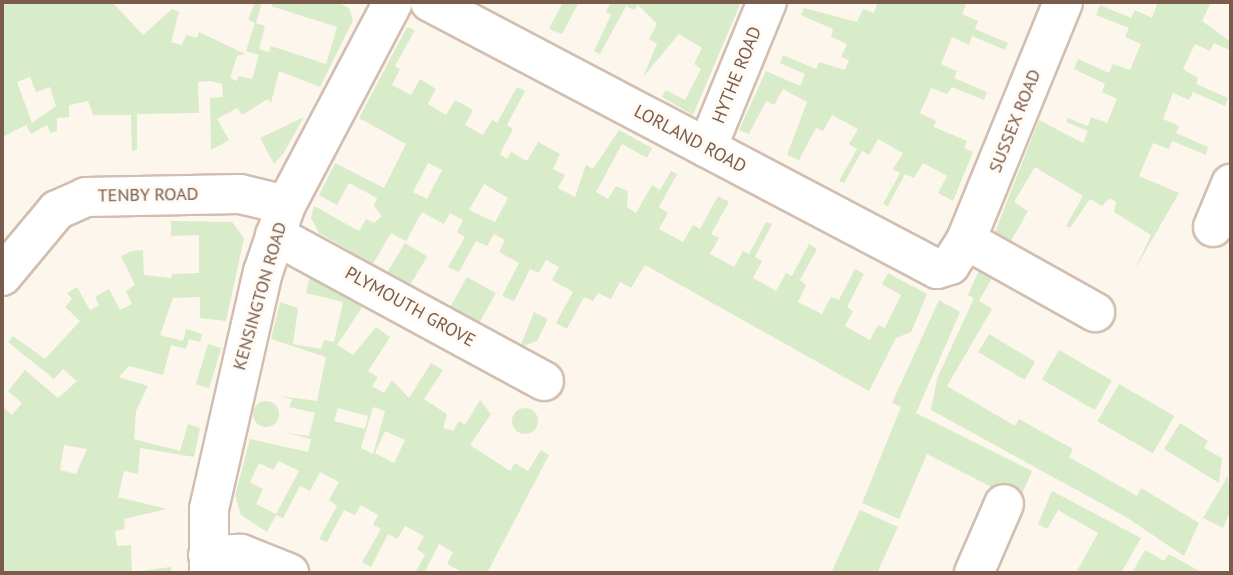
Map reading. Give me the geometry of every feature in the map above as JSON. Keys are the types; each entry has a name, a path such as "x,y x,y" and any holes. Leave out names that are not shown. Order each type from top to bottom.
{"street":[{"name":"LORLAND ROAD","path":"430,2 921,264 937,269 958,252"},
{"name":"HYTHE ROAD","path":"707,148 767,2"},
{"name":"SUSSEX ROAD","path":"958,252 1063,2"},
{"name":"KENSINGTON ROAD","path":"209,564 209,509 226,425 280,220 389,3"},
{"path":"1213,227 1231,184"},
{"name":"TENBY ROAD","path":"2,276 57,210 86,197 240,194 280,220"},
{"name":"PLYMOUTH GROVE","path":"280,220 544,381"},
{"path":"958,252 1095,312"},
{"path":"974,573 1004,504"},
{"path":"209,564 241,554 289,573"}],"green space":[{"path":"2,2 112,2 143,35 172,9 179,12 171,42 182,45 186,35 197,38 199,32 245,54 237,56 230,78 237,81 239,76 252,79 259,55 246,51 255,23 248,20 255,2 262,2 256,23 265,26 259,49 269,52 271,46 326,64 337,27 271,6 273,2 337,2 349,8 353,20 320,87 279,71 271,103 268,99 242,115 237,108 217,119 229,140 211,150 210,98 223,97 222,84 210,81 198,82 199,113 137,114 137,150 132,151 131,115 93,115 88,101 69,105 69,117 57,118 57,131 50,133 47,125 31,134 26,125 3,137 2,146","holes":["30,77 36,92 50,87 56,106 32,123 17,82"]},
{"path":"563,2 579,2 562,34 549,29"},
{"path":"611,2 741,2 693,115 662,97 666,90 685,100 701,69 694,64 702,48 679,34 643,77 657,44 649,39 657,24 638,5 634,10 626,6 600,54 594,51 611,15 606,12"},
{"path":"878,2 967,2 962,14 978,21 975,29 1008,43 1005,50 972,36 969,45 952,37 941,64 957,71 954,78 987,92 984,100 952,87 947,94 931,88 920,113 936,121 934,127 967,141 964,148 973,152 953,201 938,193 947,176 923,163 914,178 905,174 888,206 883,204 900,173 893,169 903,153 878,139 869,155 862,151 844,183 839,181 857,149 849,144 858,129 832,115 823,131 816,128 799,160 787,155 807,102 783,89 774,105 766,101 749,134 739,130 766,71 800,86 805,74 780,63 783,55 816,69 819,62 845,70 849,60 841,57 847,44 831,37 833,29 801,15 804,8 857,22 863,9 874,13"},
{"path":"1158,2 1211,2 1202,21 1231,42 1231,51 1214,43 1210,51 1195,44 1183,69 1198,78 1196,84 1228,98 1225,106 1193,92 1189,100 1173,93 1163,119 1179,126 1176,133 1208,147 1206,155 1172,141 1169,149 1153,143 1139,176 1179,193 1134,271 1151,235 1114,212 1116,202 1110,198 1102,206 1090,199 1070,228 1066,226 1083,196 1035,167 1014,202 1028,211 1011,241 995,232 1039,120 1083,143 1088,131 1066,122 1068,118 1088,126 1091,117 1107,123 1117,99 1102,92 1105,84 1074,69 1078,59 1109,73 1113,64 1130,70 1141,44 1125,37 1129,28 1096,15 1100,5 1131,18 1135,10 1152,18"},
{"path":"407,27 415,30 395,66 400,69 392,85 411,95 420,79 436,89 428,104 446,115 455,100 473,110 465,125 483,135 492,120 497,123 517,87 525,91 507,125 513,129 500,154 507,159 511,152 527,161 538,142 560,154 553,169 565,175 558,188 575,197 586,165 593,169 619,130 652,148 647,158 622,144 596,192 608,199 616,186 628,191 627,207 636,213 652,185 660,190 671,171 677,174 659,207 668,213 659,229 683,242 693,225 700,229 718,196 729,202 711,234 719,238 710,254 734,267 743,251 749,254 766,222 772,224 755,257 762,261 753,278 776,291 786,273 792,276 809,244 817,249 800,280 806,285 798,302 822,314 831,297 839,300 855,269 864,274 847,307 853,311 845,326 870,340 878,325 885,328 901,295 882,284 888,273 927,294 911,332 896,338 869,391 645,265 631,288 620,282 611,299 598,293 593,301 584,297 567,329 556,323 573,292 552,280 559,267 546,260 539,273 530,269 514,301 502,296 519,263 499,252 505,240 494,234 487,246 476,241 459,272 448,267 465,237 457,232 463,220 450,213 444,224 422,212 406,241 391,233 373,264 319,233 311,218 314,206 359,231 366,219 374,223 382,216 374,206 377,198 349,183 337,205 319,195 335,163 384,188 406,144 359,118","holes":["428,163 442,170 427,199 413,192","484,184 508,198 495,222 469,210"]},
{"path":"304,117 283,154 274,164 260,138"},
{"path":"171,221 232,222 244,238 226,321 200,318 200,297 173,298 160,335 183,341 186,329 202,334 200,342 189,339 186,349 171,345 163,375 129,366 119,377 148,386 136,411 134,439 180,451 188,424 200,428 194,457 140,448 138,474 124,471 118,497 167,509 124,519 125,529 115,531 117,546 131,545 132,572 171,567 172,573 2,573 2,406 12,415 22,403 8,391 25,370 58,398 77,381 63,369 54,379 8,342 13,336 45,359 80,321 65,307 72,299 67,293 77,287 90,310 99,305 95,297 109,289 120,310 132,304 126,291 135,285 121,256 132,251 143,250 144,275 171,278 172,274 199,273 199,235 171,236","holes":["64,445 87,449 76,474 60,470"]},
{"path":"405,243 427,256 410,286 387,272"},
{"path":"983,261 997,269 979,301 992,309 947,386 1015,426 1019,419 1073,449 1069,457 1137,496 1141,488 1199,523 1184,556 1126,517 931,410 937,379 974,298 968,295"},
{"path":"311,272 367,300 337,345 353,355 376,327 390,337 368,371 378,377 372,386 384,393 392,380 409,398 431,363 443,370 424,399 447,414 443,428 453,431 459,421 465,425 480,400 491,414 470,445 510,471 515,463 528,471 541,450 549,455 487,573 464,573 447,564 453,552 439,544 424,573 415,573 425,555 417,549 424,536 405,526 397,539 388,534 371,567 362,562 381,529 373,525 378,515 361,505 355,515 344,510 327,542 319,539 337,506 329,500 339,482 320,472 310,491 300,486 283,518 276,515 267,532 241,515 235,496 250,439 308,452 311,439 285,433 309,436 315,413 289,407 292,399 280,396 317,401 326,357 271,339 280,302 298,308 293,344 321,349 324,340 334,342 343,302 306,293","holes":["373,407 385,411 373,454 361,448","338,408 368,416 365,429 334,421","385,431 405,440 394,463 375,453","279,461 299,471 276,514 256,504 263,489 250,482 259,463 273,470"]},
{"path":"467,277 496,293 479,324 450,308"},
{"path":"939,300 960,312 916,413 1032,471 1019,501 927,454 899,519 862,503 901,407 892,403"},
{"path":"534,312 548,319 537,341 520,347"},
{"path":"989,334 1035,362 1024,380 978,352"},
{"path":"208,344 221,348 209,388 196,384"},
{"path":"1059,350 1112,381 1095,410 1042,379"},
{"path":"1119,384 1174,416 1153,453 1098,421"},
{"path":"266,401 275,405 279,414 275,423 266,427 257,423 253,414 257,405"},
{"path":"525,408 534,412 538,421 534,430 525,434 516,430 512,421 516,412"},
{"path":"1180,423 1208,441 1204,448 1222,458 1219,483 1164,449"},
{"path":"1228,476 1231,509 1223,528 1203,518"},
{"path":"1052,491 1141,538 1121,573 1076,573 1098,533 1058,510 1047,529 1038,524"},
{"path":"860,510 898,527 877,573 831,573"},
{"path":"1145,550 1164,561 1169,554 1203,573 1132,573"}]}
